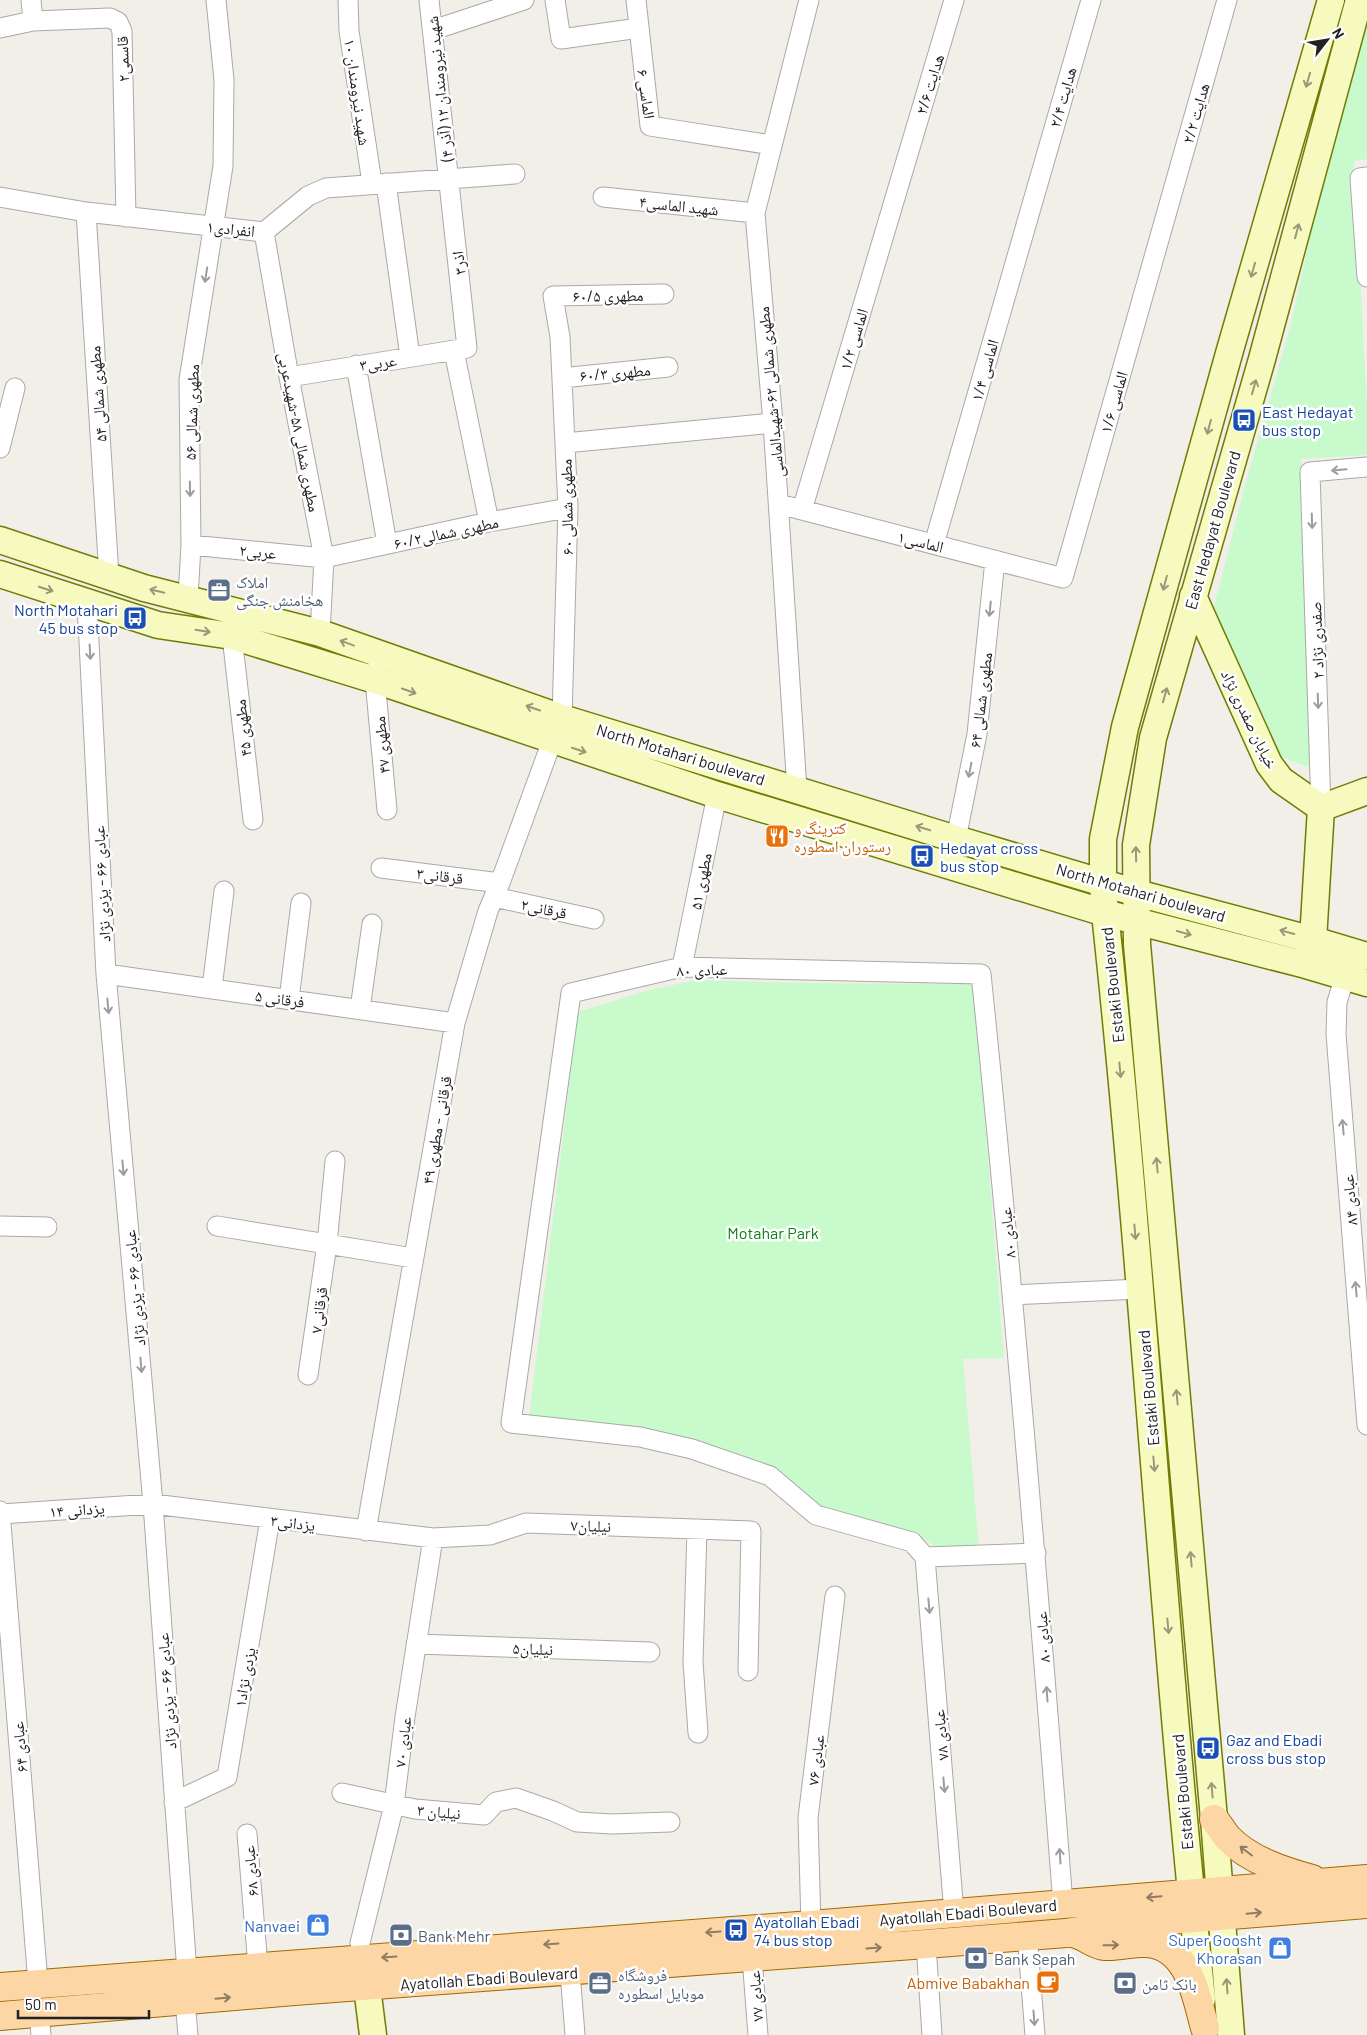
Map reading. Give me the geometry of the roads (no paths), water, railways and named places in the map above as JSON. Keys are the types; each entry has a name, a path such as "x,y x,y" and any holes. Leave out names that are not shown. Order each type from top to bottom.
{"main road":[{"name":"East Hedayat Boulevard","path":"1103,882 1104,839 1126,727 1230,350 1331,0"},
{"name":"East Hedayat Boulevard","path":"1137,921 1136,845 1153,738 1262,359 1360,0"},
{"name":"North Motahari boulevard","path":"0,540 144,588 320,633 377,667"},
{"name":"North Motahari boulevard","path":"0,574 158,625 232,636 377,667 557,729 717,795 1105,913 1306,965 1356,980"},
{"name":"خیابان صفدری نژاد","path":"1193,596 1268,764 1281,780 1321,808"},
{"name":"North Motahari boulevard","path":"557,729 797,790 1137,893 1367,956"},
{"path":"1306,965 1313,940 1321,808 1367,791"},
{"name":"Estaki Boulevard","path":"1103,882 1140,1290 1178,1746 1205,2032"},
{"name":"Estaki Boulevard","path":"1137,921 1139,964 1214,1819 1231,2035"},
{"path":"1214,1819 1229,1839 1251,1856 1286,1872 1323,1882"},
{"name":"Ayatollah Ebadi Boulevard","path":"1221,1904 1323,1882 1367,1879"},
{"name":"Ayatollah Ebadi Boulevard","path":"0,1987 1064,1904 1193,1906 1221,1904 1367,1904"},
{"name":"Ayatollah Ebadi Boulevard","path":"0,2016 40,2024 185,2001 926,1944 1027,1934 1066,1933 1120,1924 1193,1906"},
{"path":"1066,1933 1077,1933 1089,1941 1104,1946 1146,1943 1159,1945 1173,1954 1188,1971 1205,2032"},
{"path":"367,1987 373,2035"}],"street":[{"path":"31,0 33,21"},
{"name":"مطهری شمالی ۵۶","path":"188,598 192,545 189,380 223,166 224,80 216,0"},
{"name":"شهید نیرومندان ۱۰","path":"348,0 350,31 410,357"},
{"name":"شهید نیرومندان ۱۲ (آذر ۴)","path":"429,0 450,177"},
{"path":"433,30 524,0"},
{"path":"555,0 561,39 639,28"},
{"name":"الماسی ۶","path":"636,0 650,126 772,145"},
{"name":"مطهری شمالی ۶۲-شهیدالماسی","path":"797,790 779,504 755,214 809,0"},
{"name":"هدایت ۲/۶","path":"904,168 954,0"},
{"name":"هدایت ۲/۴","path":"1034,195 1091,0"},
{"name":"هدایت ۲/۲","path":"1163,226 1227,0"},
{"name":"قاسمی۲","path":"0,28 33,21 110,18 118,22 122,31 126,217"},
{"name":"الماسی ۱/۲","path":"802,510 904,168"},
{"path":"450,177 516,174"},
{"name":"انفرادی۱","path":"0,197 86,212 264,232 317,190 450,177"},
{"name":"اذر۳","path":"450,177 461,349 489,522"},
{"path":"1363,178 1367,277"},
{"name":"الماسی ۱/۴","path":"934,544 1034,195"},
{"name":"شهید الماسی۴","path":"603,197 755,214"},
{"name":"مطهری شمالی ۵۴","path":"86,212 109,576"},
{"name":"الماسی ۱/۶","path":"1063,578 1163,226"},
{"name":"مطهری شمالی ۵۸-شهیدعربی","path":"264,232 289,377 324,558 320,633"},
{"name":"مطهری ۶۰/۵","path":"553,296 664,294"},
{"name":"مطهری شمالی ۶۰","path":"553,296 560,338 568,508 557,729"},
{"name":"عربی۳","path":"289,377 461,349"},
{"path":"356,365 387,544"},
{"name":"مطهری ۶۰/۳","path":"562,378 668,367"},
{"path":"0,448 15,388"},
{"path":"565,443 773,422"},
{"name":"صفدری نژاد ۲","path":"1321,808 1310,472 1367,467"},
{"name":"الماسی۱","path":"779,504 1063,578"},
{"name":"مطهری شمالی۶۰/۲","path":"324,558 489,522 568,508"},
{"name":"عربی۲","path":"192,545 324,558"},
{"name":"مطهری شمالی ۶۴","path":"956,839 977,734 996,560"},
{"name":"عبادی ۶۶ - یزدی نژاد","path":"87,603 106,974 153,1504 187,1972"},
{"name":"مطهری ۴۵","path":"232,636 253,820"},
{"name":"مطهری ۴۷","path":"377,667 387,810"},
{"name":"قرقانی - مطهری ۴۹","path":"366,1531 455,1022 488,911 557,729"},
{"name":"مطهری ۵۱","path":"682,967 717,795"},
{"name":"قرقانی۳","path":"381,868 497,890"},
{"path":"212,988 224,890"},
{"name":"قرقانی۲","path":"497,890 594,918"},
{"path":"289,999 302,903"},
{"path":"360,1009 372,924"},
{"name":"عبادی ۸۰","path":"925,1557 912,1542 816,1515 770,1476 692,1449 640,1437 511,1423 572,993 682,967 981,974 1013,1295 1064,1904"},
{"name":"فرقانی ۵","path":"106,974 455,1022"},
{"name":"عبادی ۸۴","path":"1356,980 1337,1002 1336,1034 1367,1425"},
{"name":"قرقانی۷","path":"308,1376 327,1244 335,1161"},
{"path":"0,1226 47,1227"},
{"path":"217,1226 414,1258"},
{"path":"1013,1295 1140,1290"},
{"name":"یزدانی ۱۴","path":"0,1512 153,1504"},
{"name":"یزدانی۳","path":"153,1504 433,1538"},
{"name":"عبادی ۶۴","path":"0,1512 38,1983"},
{"name":"یزدی نژاد۱","path":"174,1802 227,1777 270,1519"},
{"name":"نیلیان۷","path":"433,1538 490,1535 526,1523 751,1532 748,1671"},
{"path":"697,1529 693,1662 698,1733"},
{"name":"عبادی ۷۰","path":"360,1943 394,1805 416,1644 433,1538"},
{"path":"925,1557 1036,1553"},
{"name":"عبادی ۷۸","path":"925,1557 954,1913"},
{"name":"عبادی ۷۶","path":"811,1925 808,1818 835,1596"},
{"name":"نیلیان۵","path":"416,1644 650,1652"},
{"name":"نیلیان ۳","path":"342,1793 415,1809 484,1815 496,1802 516,1798 577,1822 612,1824 670,1822"},
{"name":"عبادی ۶۸","path":"247,1834 258,1968"},
{"path":"1027,1934 1035,2035"},
{"path":"926,1944 932,2035"},
{"name":"عبادی ۷۷","path":"752,1956 758,2035"},
{"path":"570,1972 575,2035"},
{"path":"185,2001 188,2035"}],"place":[{"name":"East Hedayat bus stop","path":"1244,420"},
{"name":"املاک هخامنش جنگی","path":"219,590"},
{"name":"North Motahari 45 bus stop","path":"135,618"},
{"name":"کترینگ و رستوران اسطوره","path":"777,836"},
{"name":"Hedayat cross bus stop","path":"922,856"},
{"name":"Gaz and Ebadi cross bus stop","path":"1208,1748"},
{"name":"Nanvaei","path":"318,1925"},
{"name":"Ayatollah Ebadi 74 bus stop","path":"736,1930"},
{"name":"Bank Mehr","path":"401,1935"},
{"name":"Super Goosht Khorasan","path":"1280,1948"},
{"name":"Bank Sepah","path":"976,1958"},
{"name":"Abmive Babakhan","path":"1048,1982"},
{"name":"فروشگاه موبایل اسطوره","path":"600,1983"},
{"name":"بانک ثامن","path":"1125,1983"}],"park label":[{"name":"Motahar Park","path":"773,1232"}]}
